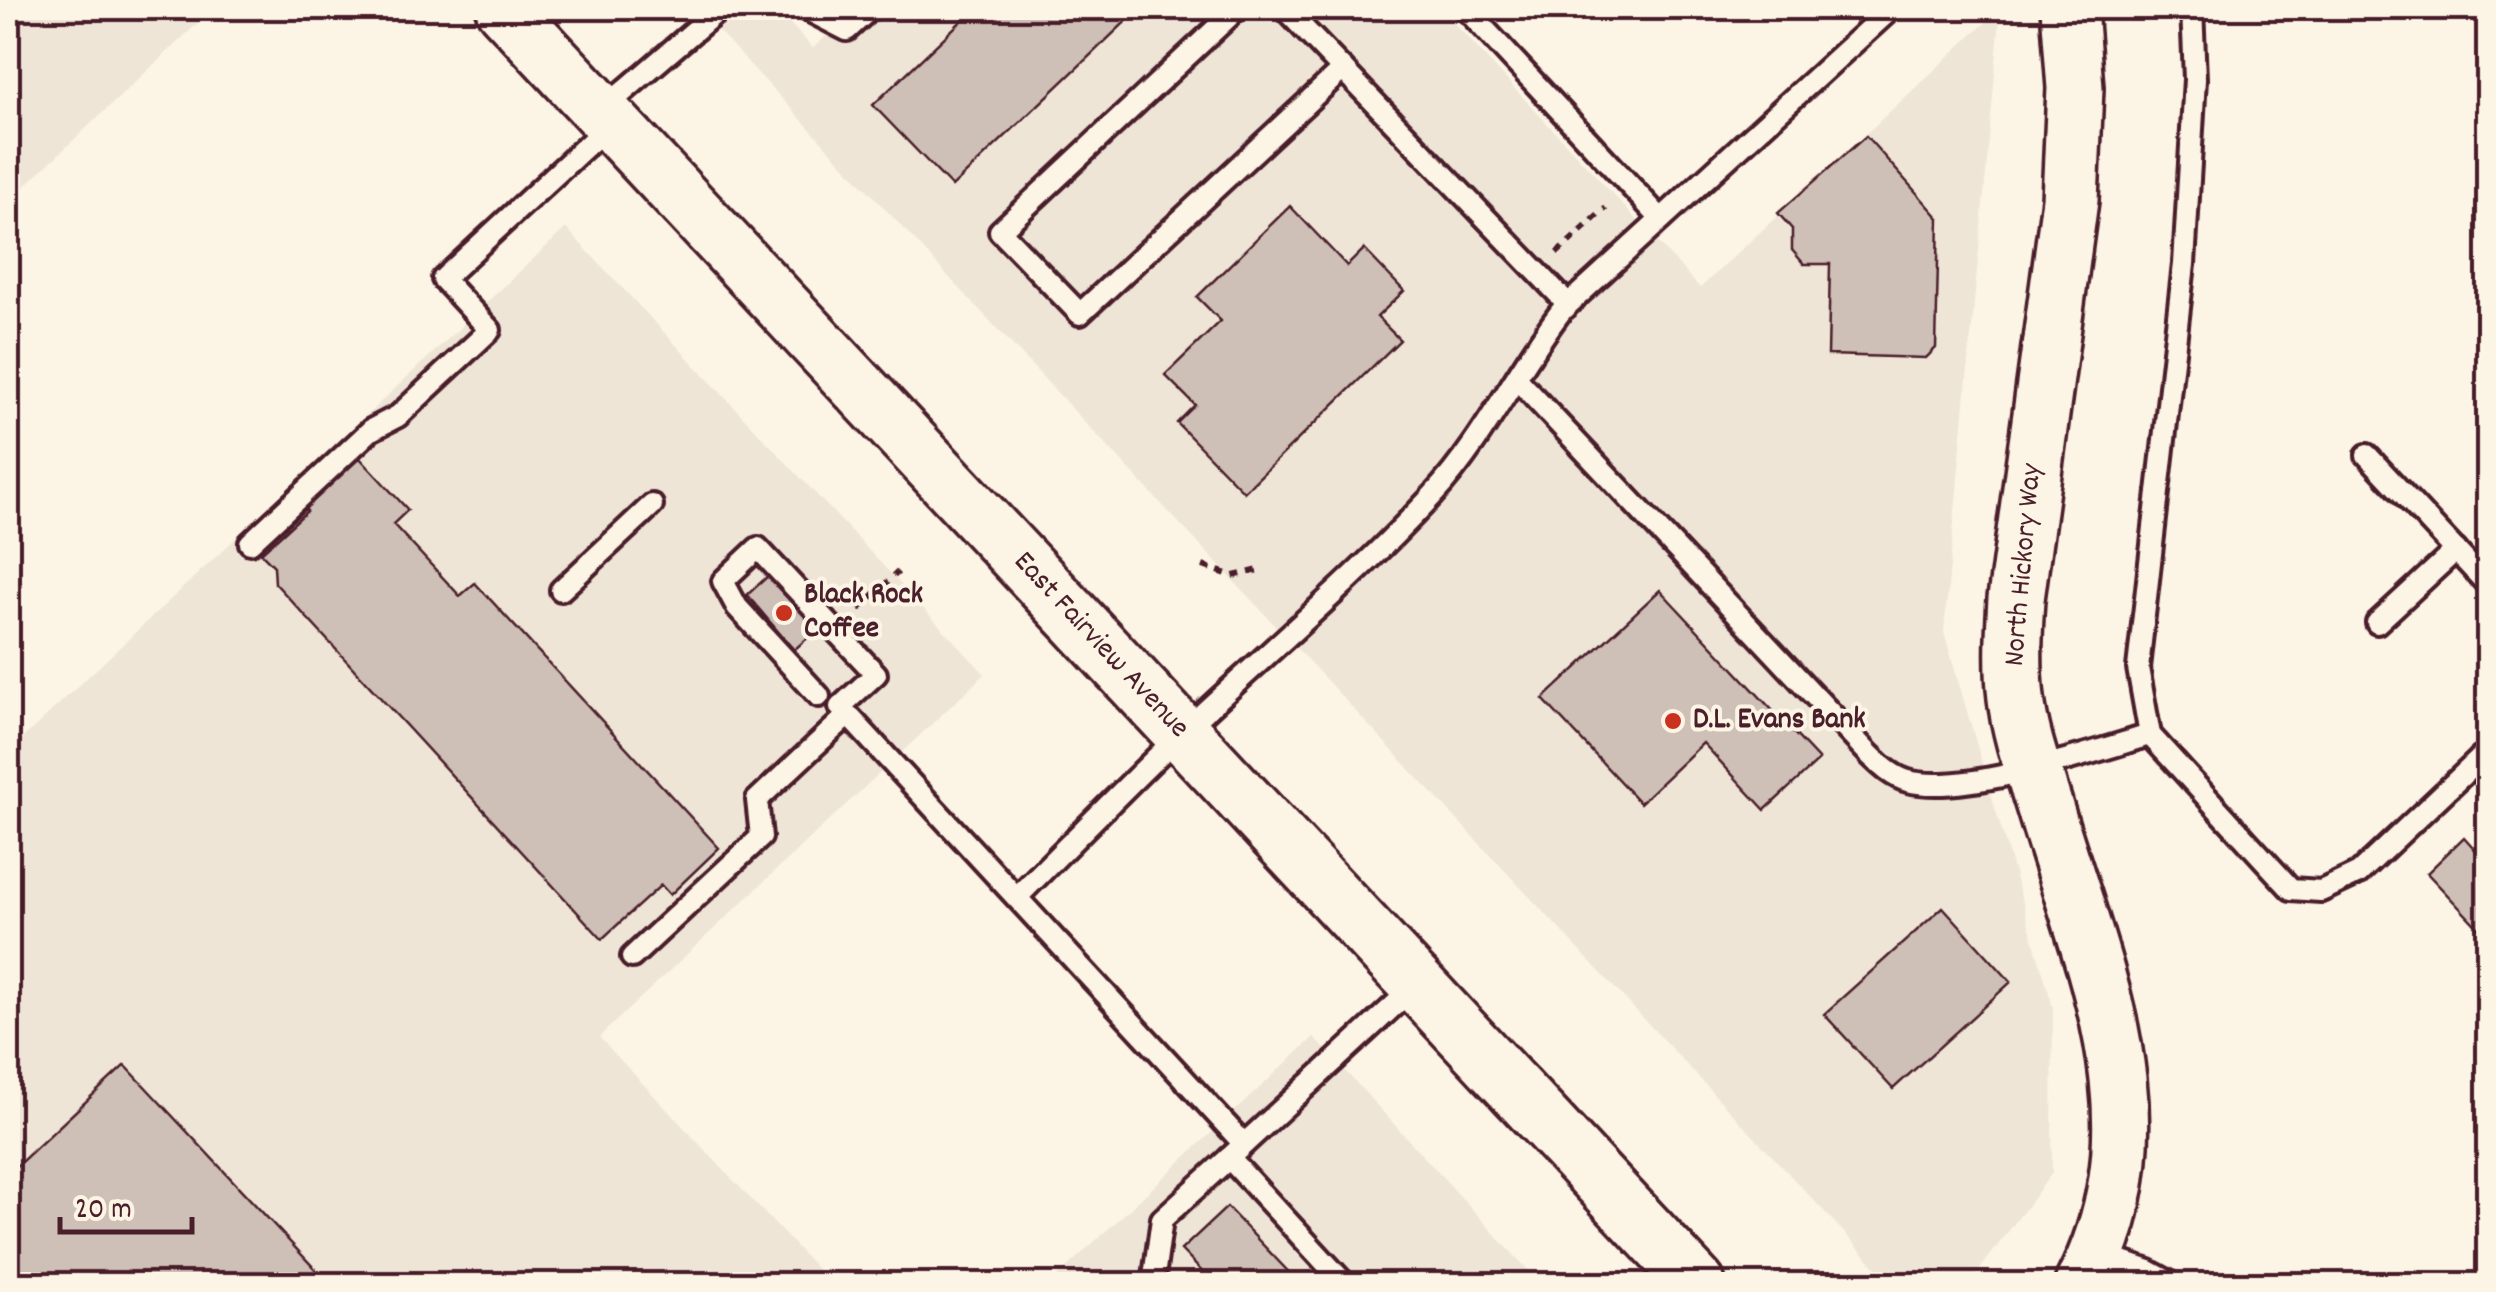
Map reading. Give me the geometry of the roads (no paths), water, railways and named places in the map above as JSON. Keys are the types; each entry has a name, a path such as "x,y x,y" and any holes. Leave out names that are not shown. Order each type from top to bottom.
{"main road":[{"name":"East Fairview Avenue","path":"504,8 1697,1284"},
{"name":"North Hickory Way","path":"2069,8 2075,88 2070,200 2012,650 2016,701 2033,768 2108,1016 2119,1065 2123,1116 2120,1168 2110,1218 2090,1269"}],"lane":[{"path":"250,543 371,430 398,416 490,330 443,279 721,8"},
{"path":"804,8 846,30 871,8"},
{"path":"1238,8 1000,232 1080,314 1343,70"},
{"path":"1284,8 1568,304"},
{"path":"1465,8 1662,219"},
{"path":"1017,897 1182,733 1344,586 1434,495 1468,454 1536,345 1568,304 1892,8"},
{"path":"2192,8 2195,79 2184,264 2138,668 2150,735 2291,889 2322,891 2359,874 2488,751"},
{"path":"1517,378 1885,769 1898,778 1926,784 1954,783 2033,768 2150,735"},
{"path":"2367,455 2488,585"},
{"path":"561,590 652,505"},
{"path":"819,696 737,607 723,581 758,548 876,674 840,707"},
{"path":"2376,623 2456,550"},
{"path":"632,958 760,838 756,800 848,715 1017,897 1345,1284"},
{"path":"1154,1284 1162,1219 1416,985"},
{"path":"2090,1269 2149,1271 2173,1284"}],"place":[{"name":"Black Rock Coffee","path":"784,613"},
{"name":"D.L. Evans Bank","path":"1673,721"}]}
